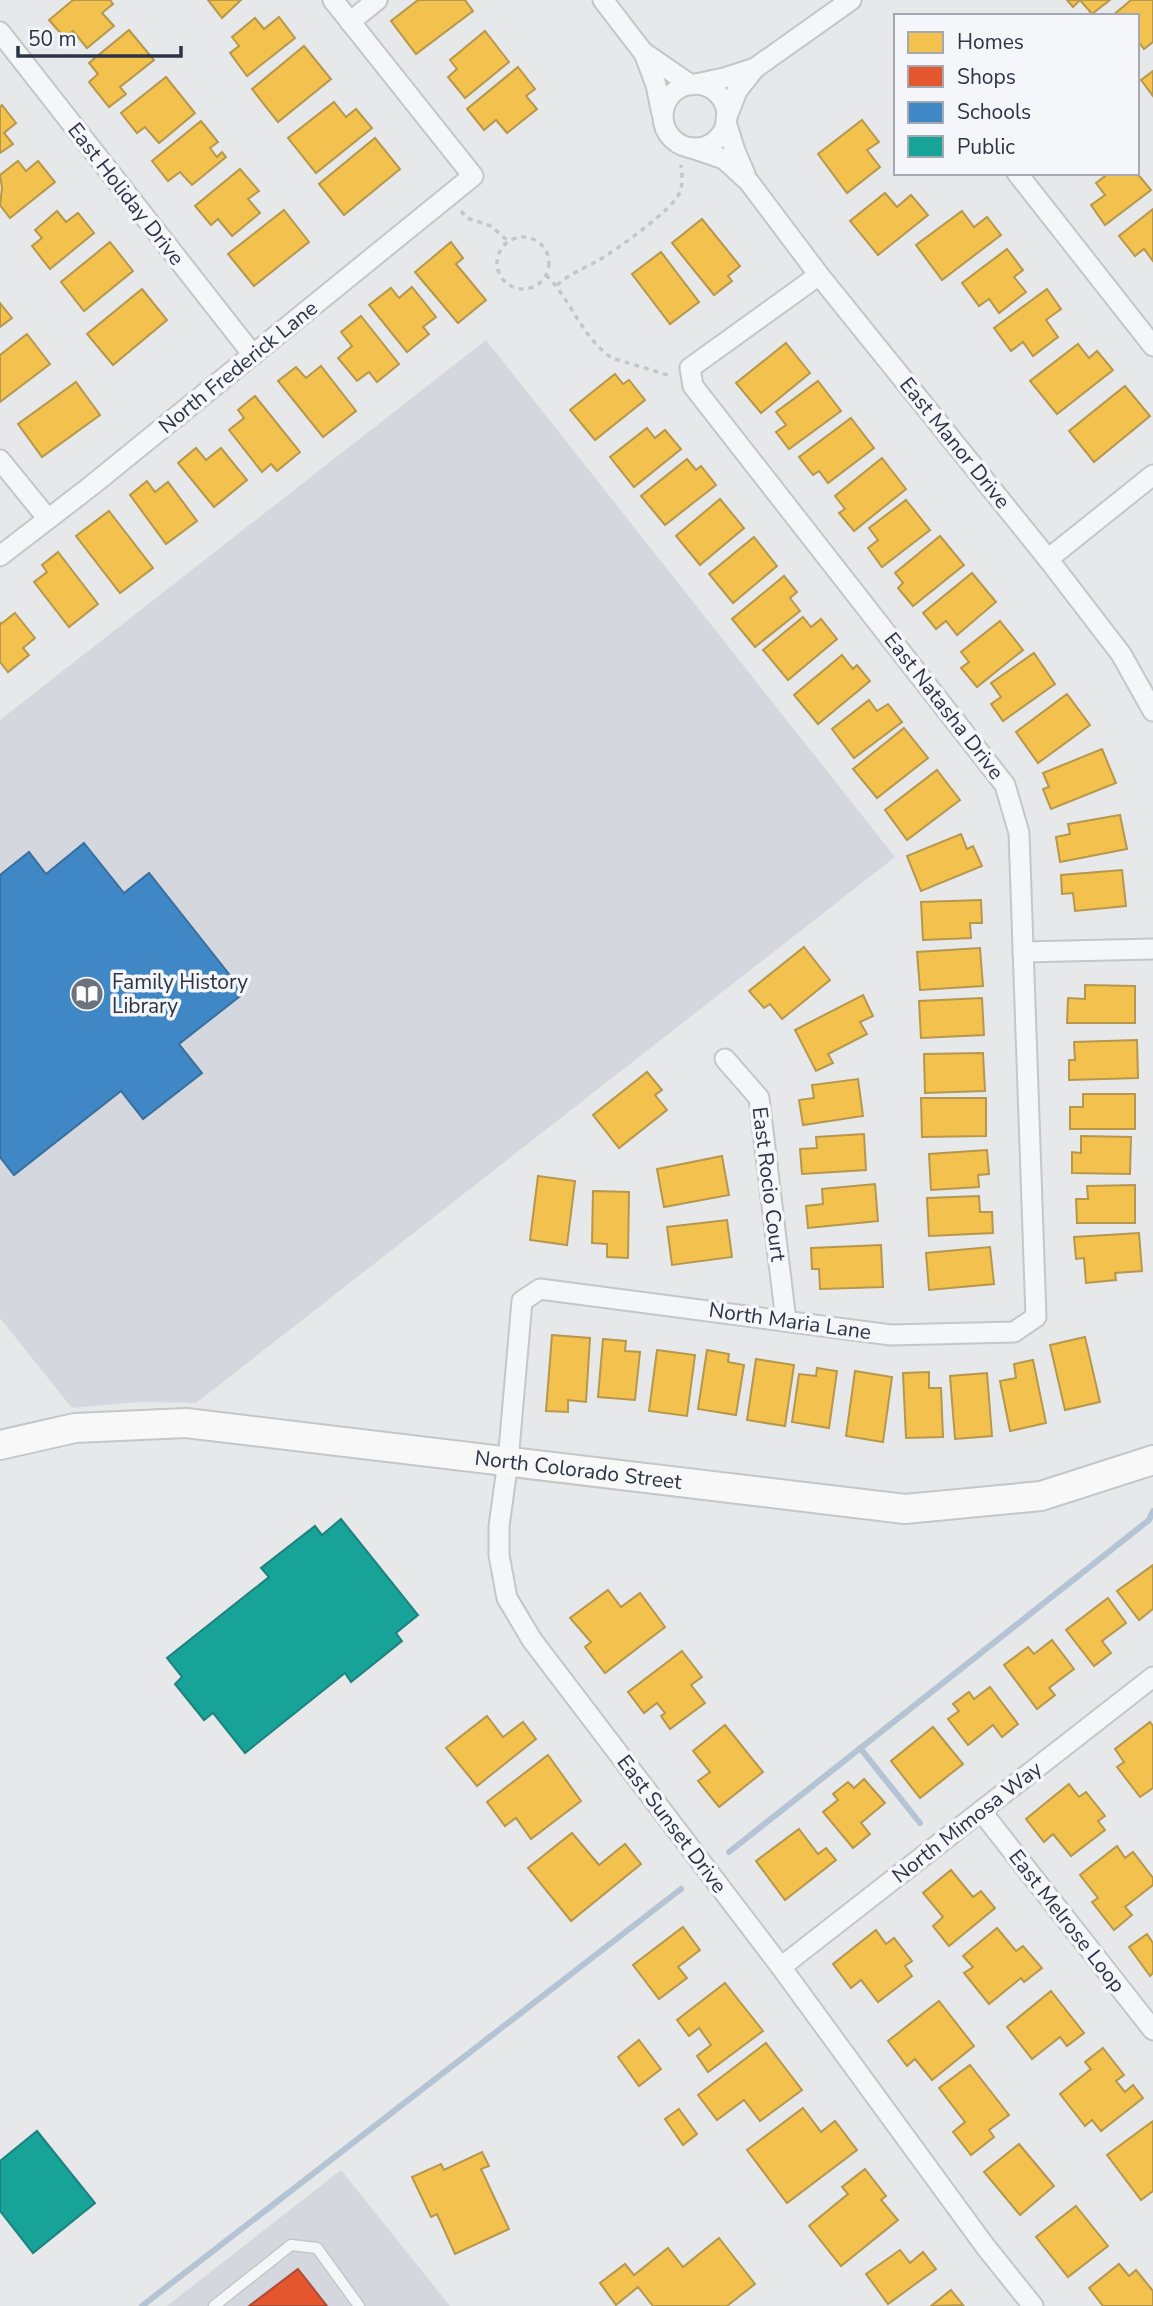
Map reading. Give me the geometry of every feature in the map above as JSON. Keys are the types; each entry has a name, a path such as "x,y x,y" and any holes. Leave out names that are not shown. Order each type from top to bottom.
{"street":[{"path":"333,0 350,22 377,0"},
{"path":"603,0 643,52 656,85 668,134 683,146 686,156 719,137 737,92 755,68"},
{"path":"663,116 669,97 676,90 755,68 851,0"},
{"name":"North Frederick Lane","path":"0,556 473,176 350,22"},
{"name":"East Holiday Drive","path":"0,32 253,355"},
{"path":"643,52 692,84 705,86 722,99 726,120"},
{"name":"East Manor Drive","path":"726,120 734,150 749,182"},
{"name":"East Manor Drive","path":"686,156 724,159 749,182 819,275 1048,559 1121,654 1153,711"},
{"path":"1019,175 1153,346"},
{"name":"East Natasha Drive","path":"819,275 690,368 693,386 1005,785 1019,833 1036,1317"},
{"path":"0,460 48,519"},
{"path":"1048,559 1153,475"},
{"path":"1023,953 1153,949"},
{"name":"East Rocio Court","path":"725,1059 760,1098 786,1321"},
{"name":"North Maria Lane","path":"540,1289 891,1335 1014,1332 1036,1317"},
{"name":"East Sunset Drive","path":"540,1289 522,1301 508,1461 499,1526 500,1563 507,1598 519,1621 781,1967 985,2246 1033,2306"},
{"name":"North Colorado Street","path":"0,1445 75,1428 186,1423 905,1509 1041,1496 1153,1460"},
{"name":"North Mimosa Way","path":"781,1967 1153,1677"},
{"name":"East Melrose Loop","path":"981,1811 1153,2030"}],"lane":[{"path":"214,2306 291,2245 317,2248 359,2306"}],"path":[{"path":"557,285 570,274 610,253 672,204 681,188 686,156"},
{"path":"464,214 467,218 491,226 509,241"},
{"path":"525,237 540,243 548,258 546,275 534,286 517,288 509,285 498,271 498,254 509,241 525,237"},
{"path":"546,275 557,285 582,327 604,352 612,358 666,373"}],"shaded area":[{"path":"486,340 895,857 196,1403 138,1402 72,1408 0,1318 0,720"},
{"path":"341,2170 450,2306 167,2306"}],"building: Homes":[{"path":"73,0 110,0 113,4 102,13 114,26 87,48 73,31 65,38 49,20"},
{"path":"208,0 241,0 222,18"},
{"path":"418,0 465,0 473,11 416,54 391,21"},
{"path":"1067,0 1080,0 1073,7"},
{"path":"1080,0 1110,0 1092,14"},
{"path":"1131,0 1153,0 1153,42 1144,49 1139,43 1139,14 1114,14"},
{"path":"279,17 295,38 247,76 230,53 239,46 232,37 255,18 264,29"},
{"path":"129,30 154,60 120,87 126,94 109,107 89,82 98,74 89,63"},
{"path":"485,31 509,62 465,98 448,77 457,69 450,60"},
{"path":"304,46 331,79 278,122 252,89"},
{"path":"518,67 535,89 526,96 537,109 507,133 496,120 484,130 467,109"},
{"path":"1153,71 1153,96 1141,80"},
{"path":"166,77 195,113 159,143 145,127 137,133 121,113"},
{"path":"334,102 346,117 356,109 372,128 316,173 288,138"},
{"path":"2,105 16,123 4,133 13,144 0,153 0,107"},
{"path":"862,120 879,142 867,150 880,167 847,193 818,154"},
{"path":"201,121 218,142 210,148 217,157 222,152 226,157 192,185 180,172 168,181 152,161"},
{"path":"375,138 400,169 344,215 319,184"},
{"path":"18,161 26,171 38,161 55,182 10,218 0,205 0,175"},
{"path":"240,169 259,191 248,199 260,213 232,236 218,219 211,225 195,206"},
{"path":"1106,175 1139,175 1151,190 1105,225 1091,205 1105,195 1096,183"},
{"path":"885,193 897,207 911,195 928,215 878,255 850,221"},
{"path":"1153,209 1153,261 1144,249 1135,256 1119,236"},
{"path":"284,210 309,242 254,286 228,254"},
{"path":"57,211 66,222 78,213 94,233 50,269 32,246 42,238 35,230"},
{"path":"962,211 974,227 987,217 1001,235 942,280 916,245"},
{"path":"702,219 740,266 728,276 732,281 714,295 672,243"},
{"path":"110,242 133,271 84,311 61,282"},
{"path":"451,242 463,258 456,264 486,300 458,323 415,272"},
{"path":"1007,249 1023,270 1014,277 1026,292 999,313 989,299 979,306 962,283"},
{"path":"661,252 699,302 670,324 632,274"},
{"path":"412,287 436,317 423,327 429,334 407,352 369,305 391,288 399,298"},
{"path":"142,289 167,320 113,365 87,334"},
{"path":"1047,289 1061,309 1046,320 1058,337 1033,356 1023,342 1011,351 994,328"},
{"path":"0,303 12,318 0,327"},
{"path":"361,316 399,364 377,382 369,372 357,381 338,358 352,346 341,332"},
{"path":"27,334 50,364 0,402 0,355"},
{"path":"786,343 810,373 761,413 736,383"},
{"path":"1078,344 1089,358 1097,351 1113,370 1057,414 1030,381"},
{"path":"321,366 356,411 323,437 278,381 296,367 306,378"},
{"path":"615,374 623,384 629,380 645,400 595,440 570,410"},
{"path":"818,381 841,411 789,449 776,432 786,425 776,412"},
{"path":"76,382 100,415 42,457 18,424"},
{"path":"1125,386 1150,416 1094,462 1069,431"},
{"path":"255,396 300,452 277,471 271,464 262,472 229,430 244,418 238,410"},
{"path":"851,418 874,448 828,483 819,471 813,475 799,457"},
{"path":"647,428 655,438 665,430 681,449 634,487 610,457"},
{"path":"196,448 206,460 221,448 247,480 214,507 178,463"},
{"path":"882,458 906,489 854,531 839,513 845,509 835,496"},
{"path":"687,459 696,470 701,466 716,485 665,525 641,496"},
{"path":"147,481 155,492 168,482 197,521 166,544 130,495"},
{"path":"720,499 744,528 700,565 676,536"},
{"path":"906,500 930,530 882,567 868,548 878,540 869,528"},
{"path":"109,511 153,568 120,593 76,536"},
{"path":"940,536 964,565 913,606 898,588 903,583 895,573"},
{"path":"754,537 777,566 733,603 709,574"},
{"path":"58,552 98,604 69,627 34,582 47,572 42,565"},
{"path":"972,573 996,602 957,635 946,621 936,629 923,613"},
{"path":"784,576 797,592 790,598 800,611 755,647 732,619"},
{"path":"15,613 35,638 23,648 29,655 8,672 0,662 0,622 1,624"},
{"path":"803,617 811,627 821,619 837,639 788,680 763,650"},
{"path":"1000,621 1023,650 977,687 961,668 969,662 961,652"},
{"path":"1034,653 1055,684 1003,721 991,704 1001,697 991,683"},
{"path":"842,655 853,669 857,665 870,681 818,724 794,695"},
{"path":"1067,694 1090,725 1038,763 1016,732"},
{"path":"869,700 877,711 888,704 902,722 854,758 832,729"},
{"path":"904,728 928,758 877,798 853,769"},
{"path":"1102,749 1116,783 1051,809 1043,789 1049,787 1043,773"},
{"path":"937,770 960,800 907,840 885,810"},
{"path":"1120,815 1127,849 1060,862 1056,837 1070,834 1068,824"},
{"path":"961,834 967,849 973,846 982,866 921,891 907,856"},
{"path":"1122,870 1126,906 1075,911 1073,893 1062,894 1061,875"},
{"path":"981,900 982,923 970,923 971,938 923,940 921,902"},
{"path":"804,947 830,980 782,1019 770,1004 764,1008 749,991"},
{"path":"980,948 983,986 920,990 917,952"},
{"path":"1085,985 1135,986 1135,1023 1067,1023 1068,998 1085,999"},
{"path":"863,995 873,1016 860,1022 867,1034 828,1054 833,1063 816,1071 795,1030"},
{"path":"982,998 984,1035 921,1038 919,1001"},
{"path":"1137,1040 1138,1078 1069,1080 1069,1060 1075,1060 1074,1042"},
{"path":"983,1053 985,1091 925,1093 924,1054"},
{"path":"647,1072 662,1090 655,1095 667,1110 619,1148 593,1115"},
{"path":"858,1079 863,1116 803,1125 799,1100 814,1098 812,1085"},
{"path":"1083,1094 1135,1094 1135,1129 1070,1129 1070,1107 1083,1107"},
{"path":"921,1098 986,1098 986,1136 922,1137"},
{"path":"864,1134 866,1170 802,1174 800,1149 817,1148 816,1137"},
{"path":"1081,1136 1131,1137 1130,1174 1072,1173 1072,1152 1081,1153"},
{"path":"987,1150 989,1174 978,1175 979,1187 931,1190 929,1154"},
{"path":"722,1156 729,1195 664,1207 657,1169"},
{"path":"538,1176 575,1181 567,1245 530,1240"},
{"path":"875,1184 878,1221 808,1228 806,1206 823,1204 822,1189"},
{"path":"1135,1185 1135,1223 1077,1223 1076,1199 1088,1199 1087,1186"},
{"path":"593,1191 629,1192 628,1258 607,1257 607,1244 592,1243"},
{"path":"979,1196 980,1212 992,1212 993,1233 929,1236 927,1198"},
{"path":"727,1220 732,1257 672,1265 667,1227"},
{"path":"1139,1233 1142,1271 1115,1273 1116,1280 1086,1283 1084,1258 1076,1259 1074,1237"},
{"path":"881,1245 883,1287 820,1289 819,1269 812,1269 811,1248"},
{"path":"990,1247 994,1284 929,1290 926,1253"},
{"path":"552,1335 590,1338 586,1402 568,1400 568,1412 546,1411"},
{"path":"1085,1337 1100,1402 1065,1410 1050,1345"},
{"path":"603,1339 626,1341 625,1351 640,1352 635,1400 598,1397"},
{"path":"657,1350 695,1355 687,1416 649,1411"},
{"path":"707,1350 729,1354 728,1362 744,1365 736,1415 698,1409"},
{"path":"756,1359 794,1365 785,1426 747,1420"},
{"path":"1033,1360 1046,1423 1010,1431 1000,1381 1016,1378 1014,1364"},
{"path":"817,1368 837,1371 829,1428 792,1422 799,1374 816,1376"},
{"path":"855,1371 892,1377 883,1442 846,1436"},
{"path":"929,1372 929,1388 941,1388 943,1437 906,1438 903,1373"},
{"path":"987,1373 992,1436 955,1439 950,1376"},
{"path":"1153,1565 1153,1609 1139,1620 1117,1591"},
{"path":"608,1590 621,1607 640,1593 665,1627 605,1673 585,1647 591,1642 570,1618"},
{"path":"1108,1598 1126,1623 1102,1641 1111,1653 1094,1666 1066,1630"},
{"path":"1052,1640 1074,1669 1049,1688 1055,1695 1037,1709 1004,1665 1028,1647 1034,1654"},
{"path":"682,1651 702,1677 691,1685 705,1703 670,1729 661,1716 665,1713 657,1703 644,1713 628,1692"},
{"path":"990,1687 1018,1724 1002,1737 993,1725 968,1745 948,1719 959,1711 953,1704 969,1692 974,1699"},
{"path":"487,1716 503,1737 523,1722 536,1739 477,1786 446,1748"},
{"path":"1150,1722 1153,1726 1153,1788 1140,1797 1117,1767 1124,1762 1115,1749"},
{"path":"725,1725 763,1772 719,1807 698,1781 710,1772 693,1751"},
{"path":"933,1727 963,1764 920,1798 891,1761"},
{"path":"548,1755 581,1801 531,1839 516,1818 505,1826 487,1802"},
{"path":"864,1779 885,1803 861,1823 870,1834 853,1848 823,1812 838,1800 833,1794 848,1782 854,1788"},
{"path":"1069,1784 1079,1797 1086,1792 1105,1816 1098,1821 1105,1830 1071,1856 1053,1834 1044,1842 1026,1819"},
{"path":"799,1829 818,1854 826,1848 836,1860 785,1900 756,1861"},
{"path":"572,1833 599,1865 625,1844 641,1864 571,1921 528,1868"},
{"path":"1117,1846 1125,1858 1133,1852 1153,1878 1153,1885 1125,1907 1132,1915 1114,1930 1092,1902 1098,1898 1080,1875"},
{"path":"951,1870 973,1897 981,1891 995,1908 949,1946 933,1926 943,1917 923,1893"},
{"path":"683,1927 700,1950 678,1967 687,1978 659,1999 633,1965"},
{"path":"997,1928 1016,1951 1023,1946 1042,1968 1024,1982 1021,1978 989,2004 964,1973 973,1967 963,1956"},
{"path":"876,1930 886,1944 894,1938 912,1961 905,1966 912,1976 878,2002 861,1980 851,1988 833,1964"},
{"path":"1147,1934 1153,1943 1153,1973 1150,1976 1129,1947"},
{"path":"725,1983 763,2031 708,2072 697,2056 711,2045 699,2028 689,2036 677,2020"},
{"path":"1051,1991 1084,2033 1067,2046 1060,2037 1032,2059 1007,2027"},
{"path":"939,2001 974,2046 932,2080 915,2059 907,2066 888,2041"},
{"path":"639,2040 661,2069 639,2086 618,2057"},
{"path":"766,2043 802,2090 760,2121 744,2100 717,2120 698,2095"},
{"path":"1103,2048 1124,2075 1116,2081 1125,2092 1133,2085 1143,2098 1101,2131 1092,2120 1085,2126 1060,2094 1091,2069 1085,2062"},
{"path":"970,2065 1009,2115 989,2130 994,2137 971,2155 953,2132 965,2122 939,2088"},
{"path":"803,2108 821,2132 835,2121 857,2150 787,2203 747,2150"},
{"path":"679,2109 697,2134 683,2145 665,2119"},
{"path":"1153,2121 1153,2191 1141,2200 1107,2155"},
{"path":"1019,2144 1054,2186 1020,2215 984,2172"},
{"path":"482,2152 489,2166 481,2169 509,2229 455,2254 437,2214 431,2217 412,2177 441,2164 444,2170"},
{"path":"865,2169 886,2196 881,2200 898,2220 841,2266 809,2226 848,2194 842,2187"},
{"path":"1076,2206 1108,2246 1068,2277 1036,2237"},
{"path":"719,2238 755,2284 727,2306 653,2306 638,2287 616,2305 600,2283 625,2264 634,2275 668,2248 683,2267"},
{"path":"900,2250 910,2263 923,2252 936,2269 888,2304 866,2274"},
{"path":"1119,2264 1129,2276 1136,2270 1153,2291 1153,2306 1103,2306 1089,2288"},
{"path":"951,2290 963,2305 931,2306"}],"building: Shops":[{"path":"298,2269 327,2306 249,2306"}],"building: Schools":[{"path":"84,843 124,893 149,873 244,993 179,1044 202,1073 143,1119 121,1091 14,1175 0,1157 0,875 29,852 46,874"}],"building: Public":[{"path":"341,1519 418,1615 396,1633 402,1641 351,1682 345,1673 245,1753 213,1713 204,1720 175,1684 182,1677 167,1658 269,1577 261,1568 315,1526 322,1535"},
{"path":"37,2131 95,2203 33,2253 0,2211 0,2161"}],"waterway":[{"path":"729,1852 1149,1520 1153,1511"},
{"path":"860,1748 920,1823"},
{"path":"142,2306 681,1889"}],"place":[{"name":"Family History Library","path":"87,994"}]}
